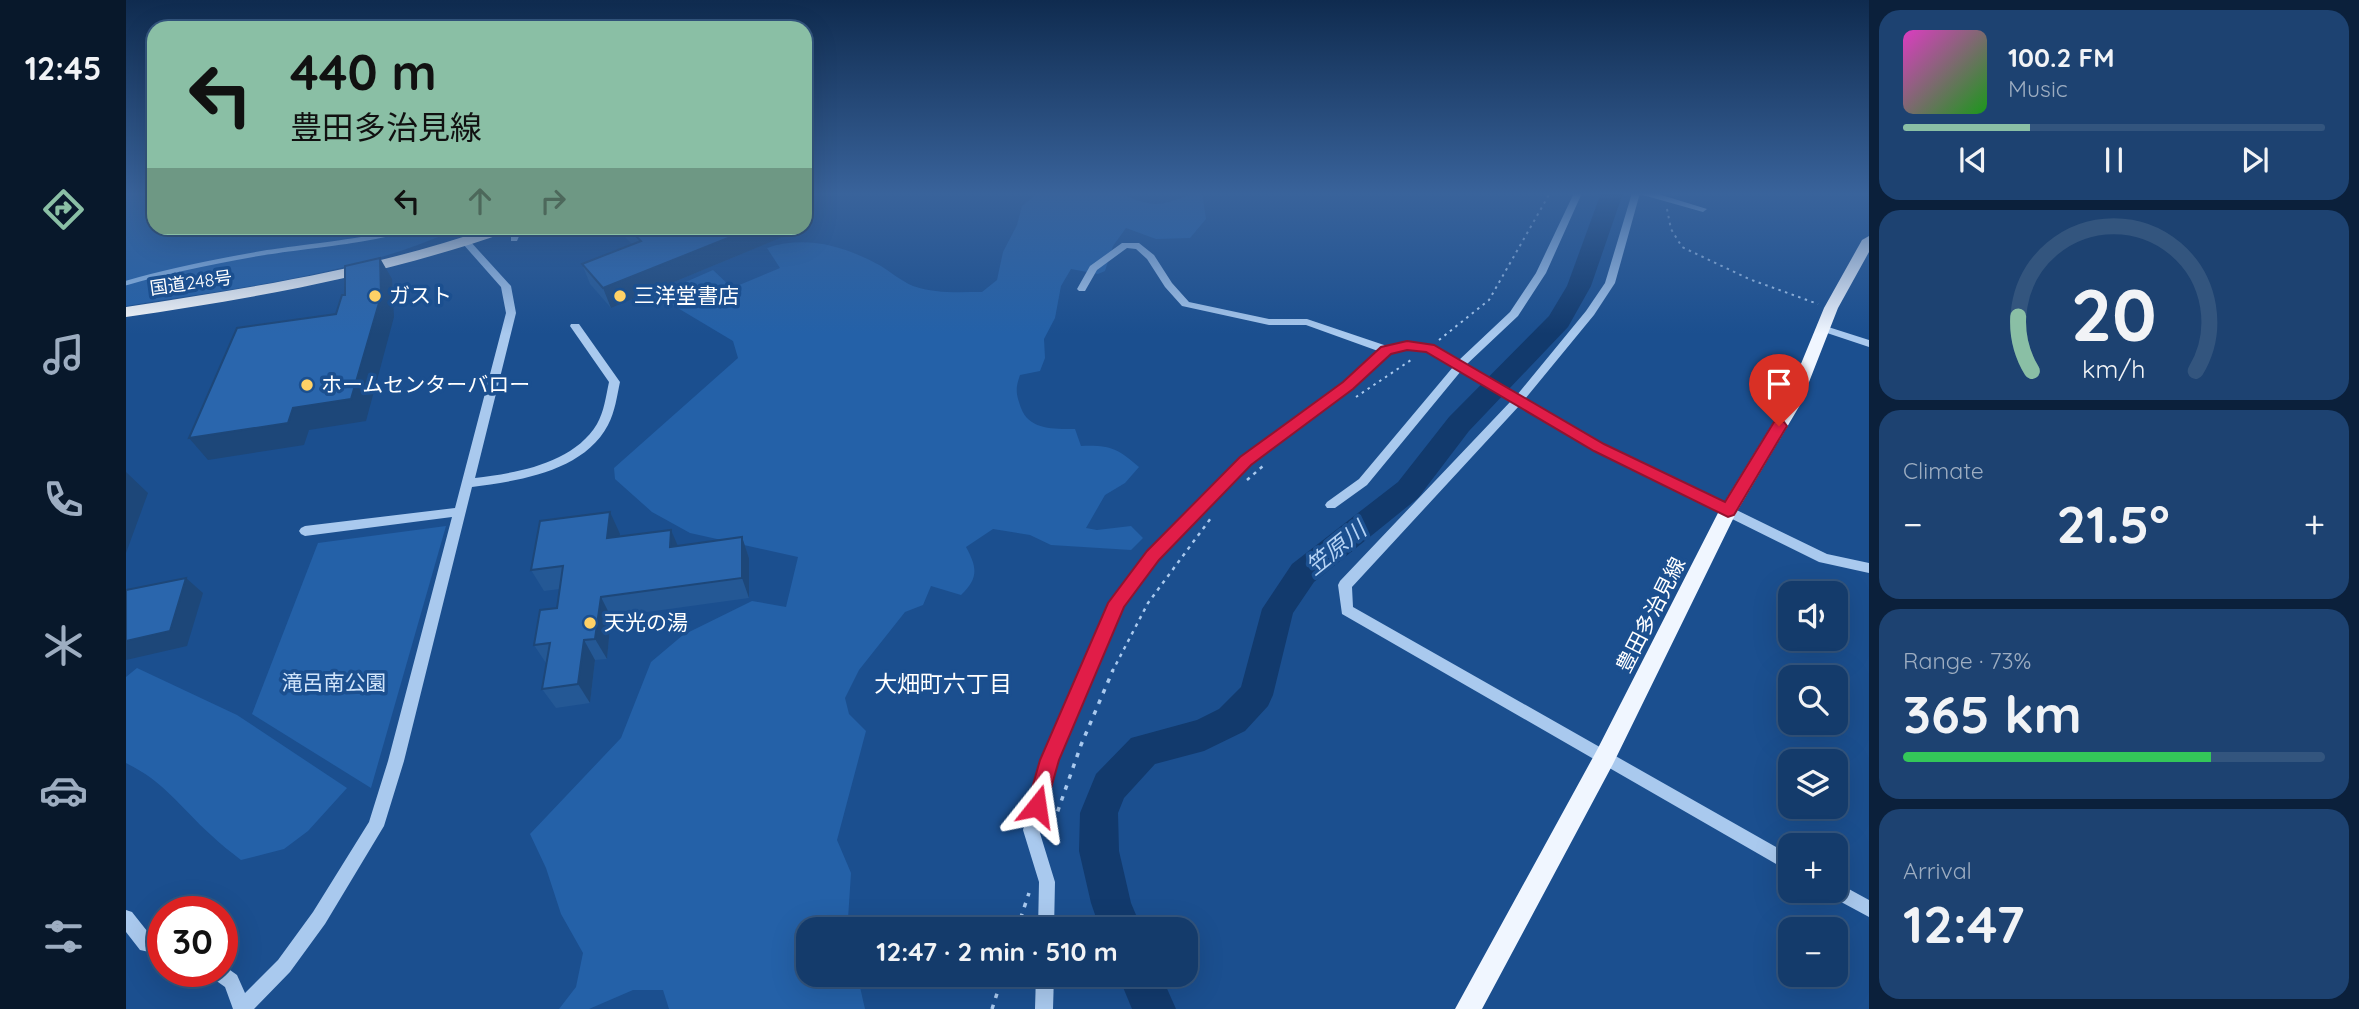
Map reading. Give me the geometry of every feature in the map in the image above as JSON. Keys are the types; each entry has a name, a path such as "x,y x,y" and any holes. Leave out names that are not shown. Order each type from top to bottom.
{"highway":[{"name":"国道248号","path":"126,312 282,289 475,240"}],"main road":[{"name":"豊田多治見線","path":"1468,1009 1605,757 1728,511 1792,405 1822,328 1869,240"}],"street":[{"path":"1331,505 1363,482 1460,365 1514,314 1541,273 1556,240"},
{"path":"1622,240 1610,283 1590,313 1519,399 1345,585 1347,610 1778,857"},
{"path":"234,987 242,1009 284,966 319,918 376,826 396,761 511,313 506,286 466,242"},
{"path":"1082,289 1093,268 1125,245 1139,246 1151,257 1168,285 1186,304 1269,322 1307,322 1386,350 1407,346 1429,348 1599,447 1824,558 1869,568"},
{"path":"466,483 510,478 547,466 581,449 601,428 615,383 575,326"},
{"path":"1822,328 1869,344"},
{"path":"1046,917 1047,882 1031,830 1049,760 1117,603 1153,555 1245,461 1348,385 1386,350"},
{"path":"305,531 458,512"},
{"path":"1848,897 1869,909"},
{"path":"126,918 147,944"},
{"path":"1044,1009 1045,987"}],"path":[{"path":"1353,399 1429,348 1489,300 1523,240"},
{"path":"1678,240 1682,247 1749,279 1831,309"},
{"path":"1238,489 1268,461"},
{"path":"1021,917 1064,789 1110,677 1147,604 1177,559 1219,508"},
{"path":"992,1009 999,987"}],"green space":[{"path":"126,240 429,240 379,258 296,278 126,306"},
{"path":"1009,240 1117,240 1105,271 1098,274 1071,269 1061,286 1055,318 1044,339 1045,358 1040,371 1020,375 1017,391 1019,403 1030,421 1043,427 1075,429 1081,446 1113,449 1139,467 1125,483 1105,495 1086,528 1097,530 1131,526 1143,538 1131,550 1051,545 1030,535 993,529 966,547 974,566 973,578 967,589 961,595 931,586 923,605 905,612 859,670 845,698 849,714 866,731 837,840 851,873 848,917 796,917 796,987 860,987 865,1009 669,1009 663,990 633,990 589,1009 559,1009 576,987 583,953 561,914 546,868 530,834 621,738 651,662 683,635 752,601 786,607 798,557 690,533 652,512 615,479 614,468 738,358 733,341 656,295 713,270 732,288 780,268 767,248 796,243 825,245 853,253 922,289 982,292 997,280 1003,252"},
{"name":"滝呂南公園","path":"446,526 371,788 252,714 318,543"},
{"path":"137,668 237,715 347,788 308,831 284,849 241,860 214,838 162,787 126,763 126,677"}],"building":[{"path":"723,240 603,288 582,264 641,241"},
{"path":"380,258 381,296 351,399 293,408 288,423 189,438 237,328 336,314 342,295 345,295 345,266"},
{"name":"天光の湯","path":"610,512 607,538 671,530 670,547 742,537 742,578 601,597 595,639 584,640 578,684 542,689 550,643 534,645 540,610 557,608 563,566 531,570 540,521"},
{"path":"186,578 170,631 126,641 126,590"}],"waterway":[{"path":"126,283 229,259 356,240"},
{"name":"笠原川","path":"1116,917 1099,851 1099,813 1109,787 1144,750 1204,735 1232,720 1256,695 1278,609 1303,573 1408,490 1459,424 1559,321 1579,286 1595,240"},
{"name":"笠原川","path":"1144,987 1154,1009"}],"place":[{"name":"ガスト","path":"375,296"},
{"name":"三洋堂書店","path":"620,296"},
{"name":"ホームセンターバロー","path":"307,385"},
{"name":"天光の湯","path":"590,623"}],"district":[{"name":"大畑町六丁目","path":"943,684"}],"route":[{"path":"1037,806 1049,760 1117,603 1153,555 1245,461 1348,385 1386,350 1407,346 1429,348 1599,447 1728,511 1779,426"}]}
